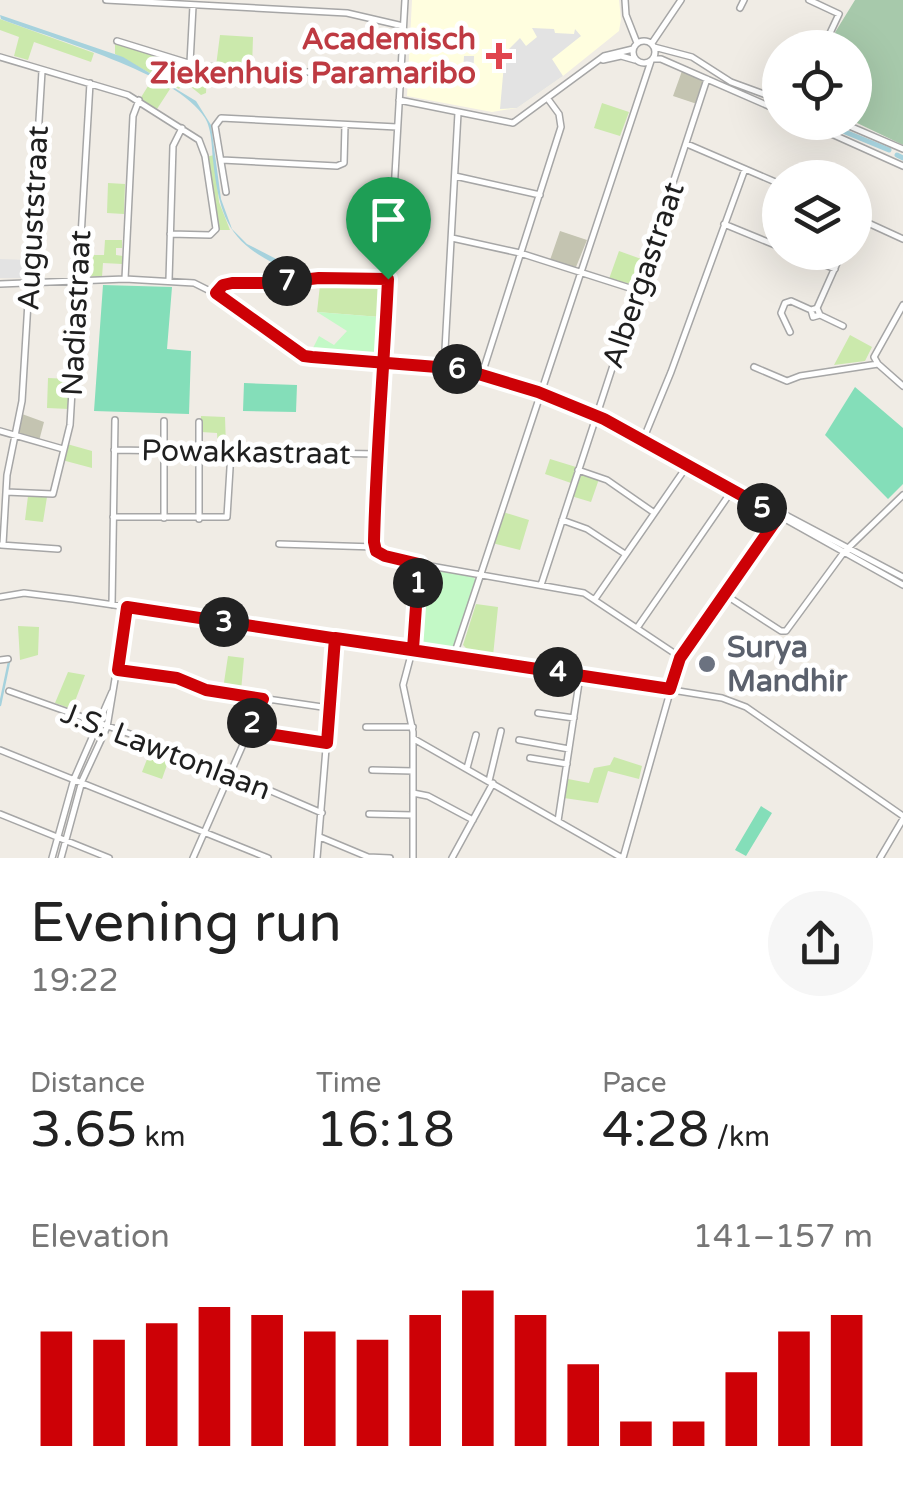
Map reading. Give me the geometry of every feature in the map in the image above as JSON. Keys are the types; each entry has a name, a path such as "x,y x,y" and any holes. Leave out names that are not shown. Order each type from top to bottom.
{"street":[{"path":"106,0 347,14 403,26"},
{"path":"375,548 404,0"},
{"path":"625,0 630,27 652,60"},
{"path":"643,80 638,61 644,45 681,0"},
{"path":"740,8 744,0"},
{"path":"809,0 837,12 839,18 833,30"},
{"path":"190,64 193,6"},
{"path":"118,41 190,64 220,68 400,77"},
{"path":"399,100 513,124 595,62 614,52 644,45 692,57 728,80 762,93"},
{"path":"595,62 621,56 638,61 662,59 762,103"},
{"path":"0,57 139,100 202,144 216,229 210,235 170,234"},
{"path":"454,654 538,392 652,60"},
{"name":"Auguststraat","path":"2,545 6,492 22,401 42,71"},
{"name":"Albergastraat","path":"540,585 707,80"},
{"name":"Nadiastraat","path":"6,492 53,494 70,425 90,83"},
{"path":"482,374 561,128 559,114 548,99"},
{"path":"125,279 133,116 139,100"},
{"path":"444,368 458,113"},
{"path":"226,192 215,124 224,118 397,126"},
{"path":"222,160 338,166 344,160 345,125"},
{"path":"169,280 173,146 182,128"},
{"path":"872,136 900,148 890,160"},
{"path":"845,140 903,166"},
{"path":"686,144 762,176"},
{"path":"643,440 746,169"},
{"path":"455,176 540,195"},
{"path":"724,224 762,240"},
{"path":"872,227 903,240"},
{"path":"452,238 520,252 638,290"},
{"path":"816,311 834,270"},
{"path":"0,284 125,279 194,283 216,293 304,356 444,368 482,374 538,392 643,440 750,502 903,576"},
{"path":"216,293 223,285 232,283 388,279"},
{"path":"790,332 781,313 791,301 843,326"},
{"path":"903,306 874,360 903,386"},
{"path":"754,367 787,381 878,364"},
{"path":"112,604 115,420"},
{"path":"164,421 164,518"},
{"path":"199,519 200,422"},
{"path":"0,431 63,449"},
{"name":"Powakkastraat","path":"114,450 378,454"},
{"path":"113,517 227,517 232,452"},
{"path":"595,599 688,465"},
{"path":"578,470 607,480 654,512"},
{"path":"637,628 733,489"},
{"path":"724,594 786,632 847,549 903,495"},
{"path":"414,739 622,858 680,658 780,514"},
{"path":"562,520 588,529 625,554"},
{"path":"279,544 375,548 385,556 419,564 584,593 680,658"},
{"path":"2,545 58,549"},
{"path":"847,549 903,585"},
{"path":"413,858 414,739 403,685 413,649 419,564"},
{"path":"0,598 34,594 112,604 722,698 746,707 903,817 880,858"},
{"path":"61,858 78,780 107,726 127,607"},
{"path":"318,858 335,638"},
{"path":"0,660 8,659"},
{"path":"118,670 177,678 206,690 329,708"},
{"path":"558,820 580,676"},
{"path":"52,858 115,684"},
{"name":"J.S. Lawtonlaan","path":"9,690 178,751 322,813"},
{"path":"193,858 263,699"},
{"path":"538,713 574,718"},
{"path":"366,727 412,727"},
{"path":"248,731 327,743"},
{"path":"452,858 491,782 501,731"},
{"path":"467,768 476,734"},
{"path":"519,740 570,749"},
{"path":"0,750 268,858"},
{"path":"530,758 567,764"},
{"path":"372,770 413,770"},
{"path":"414,793 428,796 472,820"},
{"path":"0,814 109,858"},
{"path":"369,814 413,815"},
{"path":"320,837 368,857 390,858"}],"shaded area":[{"name":"Academisch Ziekenhuis Paramaribo","path":"412,0 619,0 621,19 619,31 563,76 517,108 492,112 407,96"},
{"path":"855,0 903,0 903,145 872,130 872,30 836,30"},
{"path":"532,28 574,34 575,29 581,36 552,59 563,76 517,108 500,109 505,53 520,38 526,46 537,37"},
{"path":"464,56 474,56 473,83 437,81 437,72 463,73"},
{"path":"682,71 705,82 697,104 673,96"},
{"path":"560,231 587,240 576,267 550,260"},
{"path":"0,259 28,260 27,278 0,278"},
{"path":"22,414 44,422 39,441 18,435"}],"green space":[{"path":"0,19 94,53 91,62 34,42 28,60 14,56 19,37 0,30"},
{"path":"220,35 253,37 252,68 216,66"},
{"path":"115,42 197,68 196,72 207,72 206,93 201,95 185,82 179,89 115,54"},
{"path":"153,78 170,89 157,109 140,99"},
{"path":"602,103 629,112 620,136 594,128"},
{"path":"214,155 219,202 230,230 218,230 206,157"},
{"path":"108,183 125,184 124,214 107,213"},
{"path":"105,240 122,240 116,255 123,256 122,264 103,263 102,277 81,276 81,255 104,255"},
{"path":"619,251 644,260 636,285 609,279"},
{"path":"326,281 382,283 380,317 317,312 320,285"},
{"path":"103,285 172,287 167,349 191,351 189,414 94,411"},
{"path":"317,312 380,317 376,356 310,354 319,336 334,345 347,331"},
{"path":"850,335 872,347 865,361 834,365"},
{"path":"48,378 71,379 69,409 47,408"},
{"path":"244,383 297,385 296,412 243,411"},
{"path":"855,387 903,428 903,484 888,499 825,435"},
{"path":"201,416 225,417 226,447 218,447 217,433 201,432"},
{"path":"67,444 92,451 92,468 62,460"},
{"path":"550,459 576,467 571,483 545,474"},
{"path":"579,475 599,479 591,502 571,496"},
{"path":"28,496 47,497 43,522 25,520"},
{"path":"503,512 529,520 520,550 492,543"},
{"path":"432,567 473,576 476,581 456,646 448,649 433,648 422,641 423,573"},
{"path":"476,604 498,607 493,656 469,651 463,645"},
{"path":"18,626 39,627 38,655 20,660"},
{"path":"228,656 244,658 241,691 223,689"},
{"path":"68,672 85,675 72,709 55,703"},
{"path":"153,744 172,751 162,779 142,772"},
{"path":"614,757 642,766 639,779 608,771 598,803 564,798 568,779 589,783 594,768 610,765"},
{"path":"761,806 772,813 746,856 735,850"}],"water":[{"path":"0,15 123,57 196,101 211,125 221,199 232,229 220,200 205,118 169,86 81,47 1,19"},
{"path":"232,229 247,244 290,266 290,271 270,261 254,252"}],"waterway":[{"path":"865,140 889,150"},
{"path":"897,155 903,158"},
{"path":"295,283 231,287 227,291 298,343"},
{"path":"229,308 278,343"},
{"path":"282,345 294,354"},
{"path":"0,705 9,662"}],"place":[{"name":"Academisch Ziekenhuis Paramaribo","path":"499,56"},
{"name":"Surya Mandhir","path":"707,664"}],"route":[{"path":"388,279 232,283 223,285 216,293 304,356 384,362 462,369 538,392 622,428 779,516 680,658 670,689 454,654 345,640 335,638 127,607 118,670 177,678 206,690 263,699 248,731 327,743 335,638 413,649 418,616 419,564 385,556 376,551 374,542 378,454 384,362 388,279"}]}
